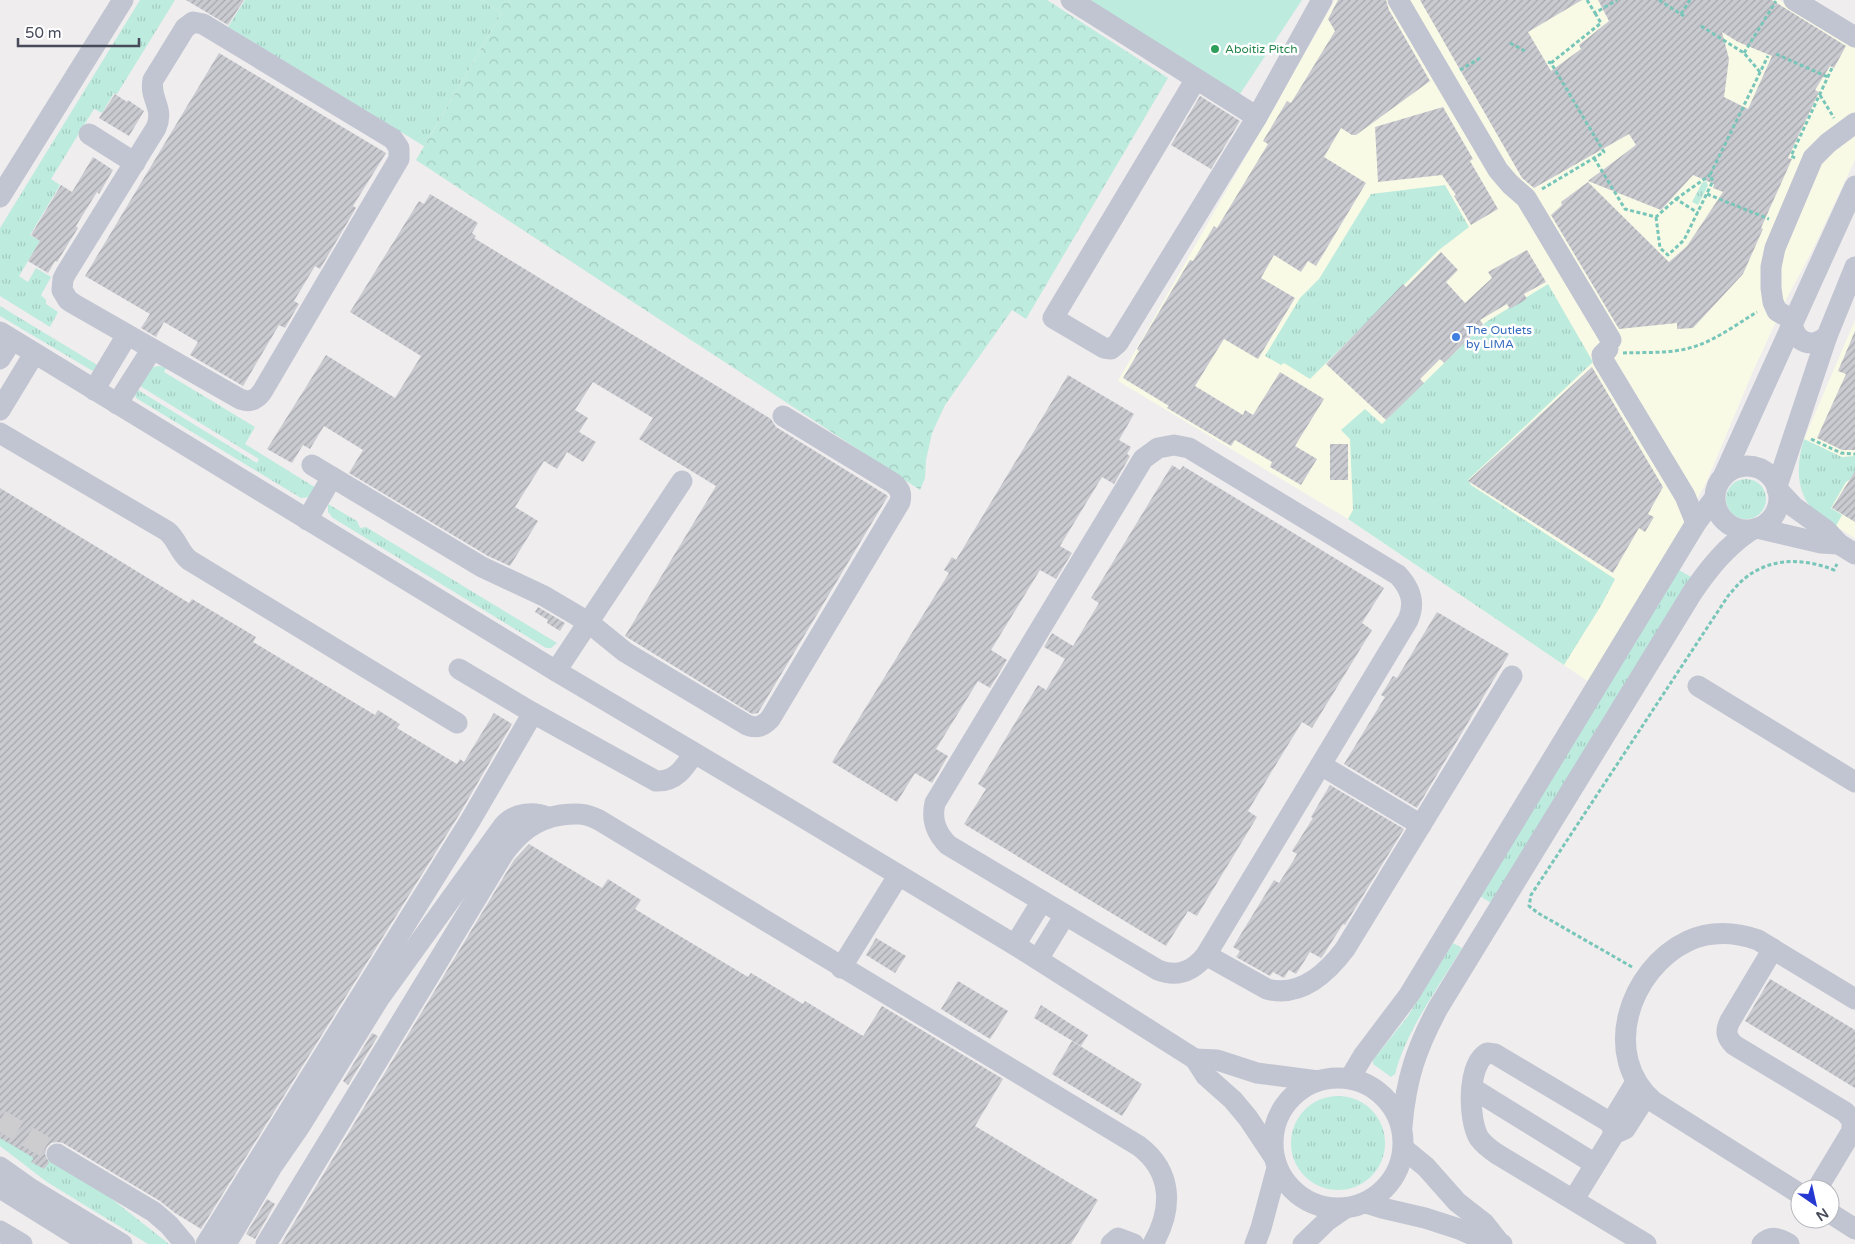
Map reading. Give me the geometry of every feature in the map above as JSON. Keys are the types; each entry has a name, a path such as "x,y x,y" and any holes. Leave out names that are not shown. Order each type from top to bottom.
{"street":[{"path":"0,197 123,0"},
{"path":"1071,0 1257,117"},
{"path":"1196,79 1053,318 1104,348 1111,348 1118,344 1257,117 1322,0"},
{"path":"1398,0 1498,170 1526,198 1609,344 1602,355 1603,360 1685,496 1696,524"},
{"path":"1794,0 1855,36"},
{"path":"193,22 203,24 397,143 400,153 399,159 257,399 249,401 240,399 74,304 64,294 62,285 66,273 135,163 160,118 159,107 152,90 152,80 185,28 193,22"},
{"path":"1827,336 1818,342 1805,343 1795,334 1793,322 1777,312 1771,288 1773,257 1784,225 1810,164 1822,148 1849,128"},
{"path":"89,134 135,163"},
{"path":"1847,549 1754,529 1738,529 1726,523 1717,512 1714,499 1716,487 1723,477 1855,186"},
{"path":"1303,1244 1328,1220 1344,1209 1366,1203 1385,1190 1398,1171 1404,1148 1402,1126 1404,1104 1412,1064 1438,1008 1692,593 1715,561 1737,540 1754,529 1765,525 1775,514 1779,500 1777,488 1797,425 1827,336 1855,267"},
{"path":"94,390 127,334"},
{"path":"0,360 6,336 556,671 1015,945 1195,1059 1206,1076 1241,1109 1288,1186 1303,1199 1323,1207 1344,1209"},
{"path":"117,404 152,349"},
{"path":"0,410 34,354"},
{"path":"312,465 482,567 544,596 588,622 625,652 753,727 762,726 770,719 900,502 901,497 899,489 893,483 783,416"},
{"path":"0,433 167,531 189,560 457,723"},
{"path":"1174,446 1189,448 1398,575 1408,589 1413,604 1408,620 1321,765 1201,962 1188,971 1174,974 1167,974 1042,902 943,840 933,817 935,803 1143,459 1152,451 1174,446"},
{"path":"1723,477 1733,469 1746,466 1759,468 1770,475 1777,488 1794,507 1826,530 1847,549"},
{"path":"307,520 332,477"},
{"path":"556,671 682,481"},
{"path":"1350,1078 1363,1056 1403,1004 1696,524 1714,499"},
{"path":"459,669 533,713 656,780 667,781 676,776 685,768 694,753"},
{"path":"1206,954 1267,989 1276,992 1294,990 1328,970 1345,949 1512,676"},
{"path":"1698,686 1855,782"},
{"path":"206,1244 470,821 533,713"},
{"path":"1321,765 1421,825"},
{"path":"226,1244 273,1164 300,1126 380,997 504,825 509,820 521,815 537,813 547,817"},
{"path":"266,1244 504,853 521,832 547,817 579,813 589,815 1147,1153 1164,1178 1167,1199 1163,1222 1152,1244"},
{"path":"841,968 898,876"},
{"path":"1015,945 1042,902"},
{"path":"1038,960 1065,915"},
{"path":"1790,1188 1654,1102 1641,1089 1630,1072 1627,1060 1625,1035 1631,1005 1648,976 1663,958 1675,948 1688,941 1718,933 1745,936 1773,949 1855,999"},
{"path":"1773,949 1730,1021 1726,1032 1734,1045 1845,1112 1852,1120 1852,1131 1823,1179"},
{"path":"1612,1128 1500,1056 1491,1052 1483,1056 1477,1063 1472,1088 1474,1124 1479,1138 1484,1144 1497,1154 1646,1244"},
{"path":"1195,1059 1217,1060 1257,1073 1318,1081"},
{"path":"1255,1244 1261,1228 1275,1162 1272,1146 1275,1125 1284,1106 1299,1090 1318,1081 1332,1078 1350,1078 1374,1088 1392,1105 1402,1126"},
{"path":"1472,1088 1595,1164"},
{"path":"1574,1199 1595,1164 1612,1128 1641,1089"},
{"path":"1404,1148 1426,1167 1458,1202 1484,1223 1501,1243"},
{"path":"57,1154 154,1212 169,1225 185,1244"},
{"path":"0,1167 39,1194 122,1244"},
{"path":"0,1188 90,1244"},
{"path":"1366,1203 1425,1218 1477,1237 1501,1243"},
{"path":"1840,1219 1855,1229"},
{"path":"0,1231 22,1244"},
{"path":"1762,1244 1769,1238 1775,1237 1789,1244"},
{"path":"1111,1244 1118,1238 1134,1244"}],"path":[{"path":"1526,198 1604,152 1549,62 1601,23 1587,0"},
{"path":"1595,14 1617,0"},
{"path":"1659,0 1683,15 1690,0"},
{"path":"1744,53 1777,0"},
{"path":"1701,26 1744,53 1760,72"},
{"path":"1510,43 1525,50"},
{"path":"1776,54 1828,77"},
{"path":"1656,217 1676,199 1710,175 1768,56"},
{"path":"1444,79 1482,57"},
{"path":"1810,164 1791,156 1832,68"},
{"path":"1820,95 1849,128"},
{"path":"1594,158 1625,209 1656,217"},
{"path":"1656,217 1660,248 1668,255 1684,240 1698,214 1713,181 1710,175"},
{"path":"1707,194 1784,225"},
{"path":"1676,199 1698,214"},
{"path":"1609,344 1619,354 1674,351 1691,348 1710,340 1773,302"},
{"path":"1797,425 1810,431 1808,438 1841,453 1855,454"},
{"path":"1648,976 1538,913 1529,906 1532,895 1728,596 1744,579 1761,568 1778,562 1807,561 1834,570 1847,549"}],"shaded area":[{"name":"The Outlets by LIMA","path":"1335,0 1779,0 1855,48 1855,160 1754,369 1706,483 1589,682 1348,519 1118,381"},
{"path":"1855,320 1855,538 1822,518 1804,496 1799,469 1804,439"}],"green space":[{"path":"140,0 175,0 117,94 114,93 102,113 94,109 51,179 60,185 30,235 40,241 19,276 28,282 36,268 51,277 41,295 46,300 46,304 58,312 50,327 0,296 0,228"},
{"path":"245,0 481,0 502,13 424,146 228,27"},
{"path":"481,0 1047,0 1168,78 1026,319 1012,310 945,405 932,433 926,460 925,478 920,490 416,160 502,13"},
{"name":"Aboitiz Pitch","path":"1084,0 1302,0 1238,97"},
{"path":"1706,181 1708,185 1698,205 1692,202 1702,183"},
{"path":"1445,185 1469,227 1439,250 1310,379 1284,363 1281,365 1265,356 1300,298 1319,279 1371,194"},
{"path":"1548,284 1593,362 1468,480 1471,485 1615,579 1602,604 1564,665 1348,519 1353,510 1350,439 1341,430 1365,409 1382,424 1486,322"},
{"path":"0,306 99,366 93,371 91,370 0,316"},
{"path":"153,367 166,368 164,372 255,427 245,444 316,488 310,497 301,498 136,398 135,395 138,390 257,463 259,459 140,386"},
{"path":"1804,439 1842,457 1855,456 1855,476 1846,482 1831,508 1842,515 1836,526 1813,510 1802,492 1799,465"},
{"path":"1746,479 1760,485 1766,499 1760,513 1746,519 1732,513 1726,499 1732,485"},
{"path":"328,504 357,521 360,528 366,527 557,643 551,648 546,648 333,518 328,512"},
{"path":"1679,570 1691,577 1491,903 1480,896"},
{"path":"1453,943 1462,948 1415,1025 1400,1057 1395,1074 1391,1077 1373,1064 1373,1060 1408,1016"},
{"path":"1338,1096 1356,1100 1371,1110 1381,1125 1385,1143 1381,1161 1371,1176 1356,1186 1338,1190 1320,1186 1305,1176 1295,1161 1291,1143 1295,1125 1305,1110 1320,1100"},
{"path":"0,1131 103,1192 169,1244 148,1244 47,1182 0,1146"}],"building":[{"path":"186,0 244,0 228,25"},
{"path":"1338,0 1386,0 1389,10 1430,81 1356,135 1352,135 1341,128 1324,157 1366,183 1316,266 1308,261 1301,272 1274,255 1261,278 1295,298 1258,359 1224,339 1195,386 1243,415 1245,410 1253,415 1280,372 1324,399 1295,446 1317,459 1301,485 1270,467 1272,462 1235,440 1231,446 1167,408 1169,406 1123,378 1139,351 1137,349 1190,260 1193,261 1214,226 1217,228 1268,144 1263,141 1287,101 1291,103 1335,31 1328,19"},
{"path":"1420,0 1582,0 1528,32 1551,71 1581,49 1579,45 1609,21 1598,0 1772,0 1846,46 1834,68 1830,66 1815,90 1819,92 1788,158 1792,159 1743,274 1693,328 1677,329 1677,323 1619,329 1551,215 1562,205 1561,202 1588,182 1669,262 1687,246 1723,192 1713,188 1714,184 1693,175 1661,210 1588,181 1636,145 1629,134 1534,188 1522,178","holes":["1722,32 1738,42 1772,56 1748,109 1724,97 1729,59"]},
{"path":"219,53 386,153 353,206 356,208 320,269 315,266 294,301 299,304 285,328 279,325 243,386 190,355 198,342 164,322 156,337 141,328 150,314 85,276"},
{"path":"115,94 144,111 129,136 99,118"},
{"path":"1200,96 1240,121 1211,169 1171,145"},
{"path":"1443,107 1473,159 1470,161 1498,209 1471,225 1454,196 1456,195 1442,175 1378,182 1375,127"},
{"path":"93,157 113,170 99,194 97,192 76,226 78,228 48,273 28,261 40,241 31,235 61,185 72,192"},
{"path":"430,194 478,223 472,233 476,236 474,238 771,419 776,427 888,496 758,713 752,714 625,636 716,486 639,439 653,418 593,382 575,410 588,418 579,432 596,442 583,462 567,452 557,469 544,461 515,507 538,521 510,566 488,556 349,473 363,450 324,426 310,449 303,445 292,463 267,449 326,355 395,398 421,356 350,312 419,201 424,204"},
{"path":"1527,250 1546,282 1524,294 1527,299 1510,309 1507,304 1480,320 1483,324 1444,363 1440,359 1420,379 1424,383 1386,420 1326,364 1403,284 1406,287 1441,252 1458,270 1446,282 1465,303 1492,278 1488,272"},
{"path":"1855,331 1855,450 1842,450 1817,438 1846,374 1838,371"},
{"path":"1592,367 1663,487 1648,514 1654,517 1645,532 1639,528 1613,573 1468,481"},
{"path":"1068,375 1134,414 1119,440 1131,447 1127,454 1130,456 1114,484 1102,477 1060,546 1072,553 1056,579 1040,570 991,650 1007,660 990,688 978,681 936,749 948,756 932,783 915,773 897,802 832,762 949,573 944,570 952,557 956,560"},
{"path":"1330,444 1348,444 1348,480 1330,480"},
{"path":"1172,465 1180,470 1183,466 1384,588 1362,623 1372,630 1312,728 1302,722 1248,811 1257,817 1197,916 1188,911 1166,946 964,824 986,789 978,784 1038,685 1046,690 1065,659 1044,647 1052,633 1073,646 1099,603 1091,598"},
{"path":"1855,471 1855,522 1832,508"},
{"path":"0,488 189,603 192,599 256,637 253,642 375,715 378,710 400,724 397,728 457,764 460,759 464,762 494,713 512,724 459,815 201,1229 160,1201 63,1143 51,1143 47,1147 45,1154 49,1163 44,1169 31,1162 34,1158 0,1138"},
{"path":"538,607 565,623 560,631 535,612"},
{"path":"1437,612 1509,654 1417,808 1344,764 1385,697 1381,695 1393,676 1397,678"},
{"path":"1330,785 1404,829 1345,925 1343,924 1321,958 1310,952 1296,974 1289,970 1284,978 1273,972 1270,976 1236,957 1240,951 1233,947 1274,880 1279,883 1293,861 1297,854 1292,851 1313,818 1311,817"},
{"path":"529,844 602,888 608,879 641,900 635,909 748,977 751,973 803,1004 805,1001 863,1036 882,1006 1003,1079 975,1126 1098,1200 1071,1244 281,1244 514,860"},
{"path":"876,938 906,956 895,973 866,955"},
{"path":"1770,979 1855,1030 1855,1088 1745,1021"},
{"path":"958,981 1008,1011 990,1039 941,1009"},
{"path":"1041,1005 1088,1035 1081,1046 1034,1018"},
{"path":"372,1033 378,1036 348,1085 343,1081"},
{"path":"1072,1041 1142,1084 1122,1116 1052,1074"},
{"path":"267,1199 275,1204 255,1239 246,1234"}],"tunnel":[{"path":"0,1120 57,1154"}],"place":[{"name":"Aboitiz Pitch","path":"1215,49"},
{"name":"The Outlets by LIMA","path":"1456,337"}]}
